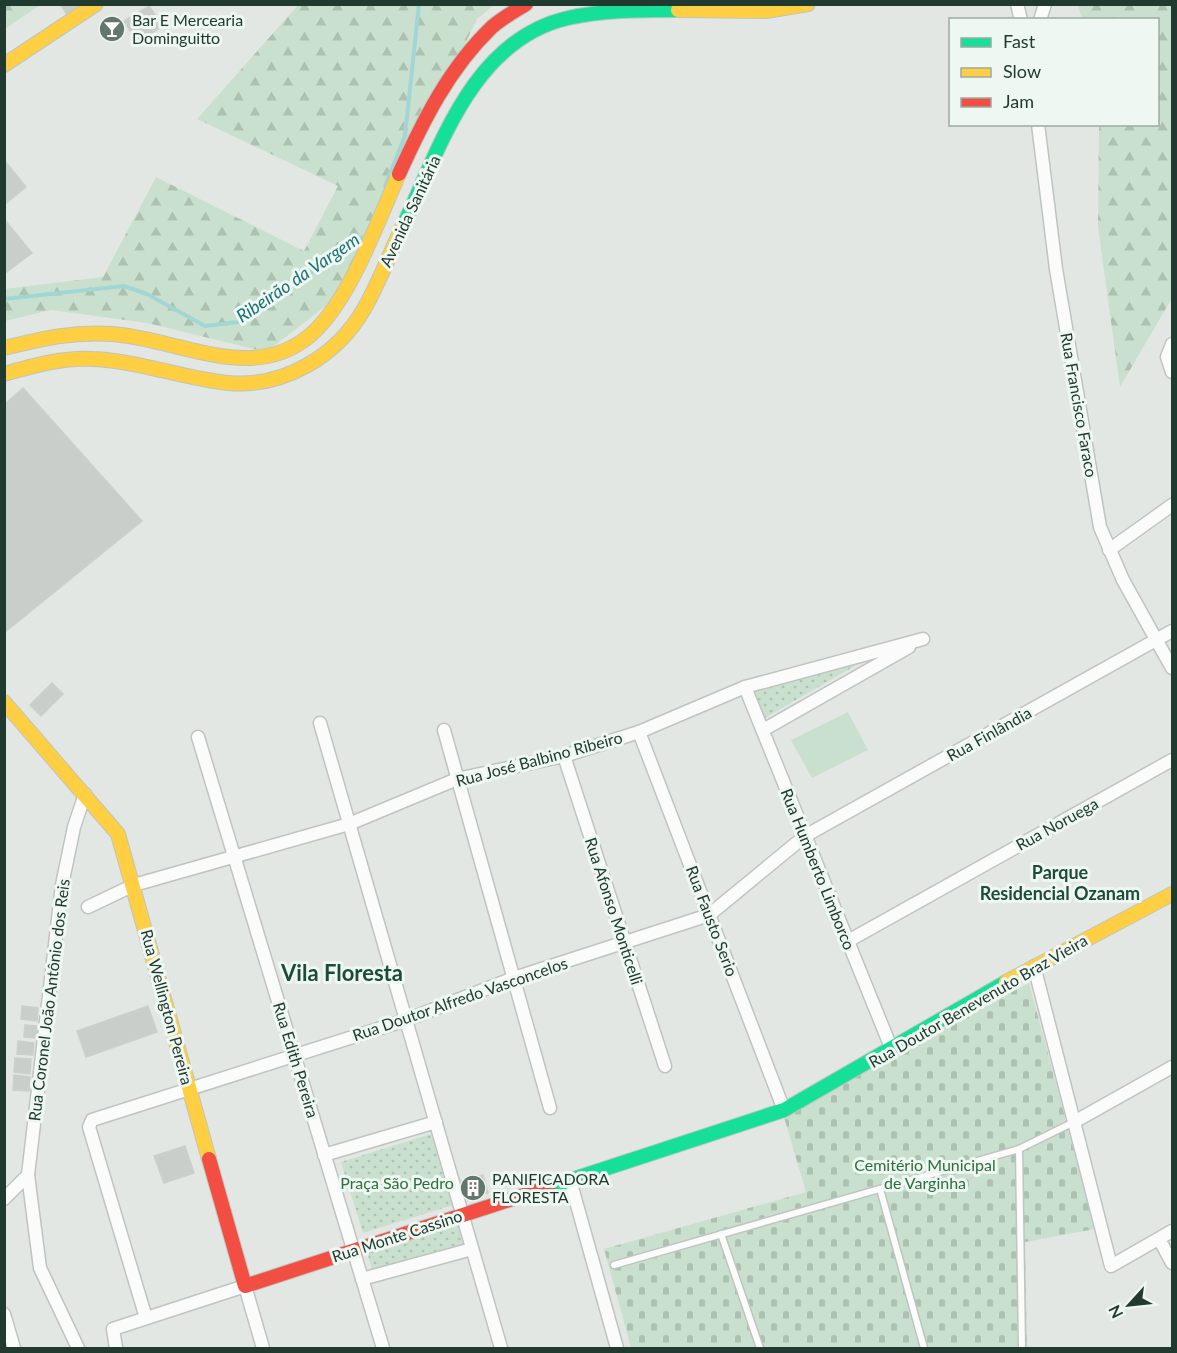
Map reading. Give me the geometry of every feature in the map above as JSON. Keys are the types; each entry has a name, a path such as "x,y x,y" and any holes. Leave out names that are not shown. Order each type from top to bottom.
{"main road":[{"path":"4,65 96,4"},
{"name":"Avenida Sanitária","path":"4,348 69,333 127,335 200,353 244,359 263,357 298,343 325,321 357,267 425,118 448,79 487,32 514,10 526,4"},
{"name":"Avenida Sanitária","path":"4,374 38,364 91,359 135,363 226,383 278,380 321,359 347,334 364,309 472,85 499,55 532,31 567,18 632,10 766,11 808,4"},
{"name":"Rua Wellington Pereira","path":"4,702 118,834 245,1286"},
{"name":"Rua Doutor Benevenuto Braz Vieira","path":"784,1110 892,1050 1034,966 1173,894"},
{"name":"Rua Monte Cassino","path":"245,1286 784,1110"}],"street":[{"name":"Rua Francisco Faraco","path":"1038,126 1056,269 1100,527 1109,550 1173,668"},
{"path":"1173,344 1167,357 1173,372"},
{"path":"1109,550 1173,505"},
{"name":"Rua Finlândia","path":"805,836 1173,631"},
{"name":"Rua José Balbino Ribeiro","path":"88,907 134,885 349,824 457,779 564,756 639,732 745,687 923,639 763,730"},
{"name":"Rua Humberto Limborco","path":"745,687 892,1050"},
{"path":"320,723 501,1348"},
{"path":"444,730 550,1108"},
{"name":"Rua Fausto Serio","path":"639,732 784,1110"},
{"name":"Rua Edith Pereira","path":"198,737 382,1348"},
{"name":"Rua Afonso Monticelli","path":"564,756 665,1066"},
{"name":"Rua Noruega","path":"848,941 1173,760"},
{"name":"Rua Coronel João Antônio dos Reis","path":"78,1348 40,1268 28,1175 62,885 74,827 85,794"},
{"name":"Rua Doutor Alfredo Vasconcelos","path":"146,1318 89,1127 92,1120 406,1020 514,978 709,915 805,836"},
{"path":"1034,966 1111,1266 1173,1231"},
{"path":"1074,1122 1173,1067"},
{"path":"324,1155 436,1122"},
{"path":"4,1199 28,1175"},
{"path":"570,1180 617,1348"},
{"path":"1159,1239 1173,1263"},
{"path":"362,1279 472,1248"},
{"name":"Rua Monte Cassino","path":"116,1348 113,1329 245,1286"},
{"name":"Rua Wellington Pereira","path":"245,1286 263,1348"},
{"path":"4,1314 14,1348"}],"lane":[{"path":"614,1264 1019,1149 1074,1122"},
{"path":"1019,1149 1022,1348"},
{"path":"880,1189 924,1348"},
{"path":"721,1234 760,1348"}],"green space":[{"path":"5,4 40,4 40,5 5,29"},
{"path":"298,5 494,5 477,19 348,289 266,352 147,323 51,310 5,321 4,289 103,277 156,177 304,251 338,186 197,119"},
{"path":"1078,5 1172,5 1172,298 1120,387 1098,227 1099,126 1159,126 1159,18 1082,18"},
{"path":"865,660 763,719 754,692"},
{"path":"848,712 868,750 812,778 791,740"},
{"name":"Cemitério Municipal de Varginha","path":"1029,983 1095,1229 1025,1242 1027,1348 631,1348 604,1249 806,1192 783,1114"},
{"name":"Praça São Pedro","path":"431,1134 453,1205 363,1233 341,1162"},
{"name":"Praça São Pedro","path":"461,1224 466,1243 372,1270 367,1251"}],"building":[{"path":"60,4 81,4 70,19"},
{"path":"149,6 163,26 137,42 124,21"},
{"path":"114,21 121,34 114,38 105,27"},
{"path":"4,160 26,187 4,205"},
{"path":"4,219 32,253 4,274"},
{"path":"23,388 142,521 4,633 4,405"},
{"path":"52,683 63,694 41,716 30,705"},
{"path":"22,1006 38,1008 37,1021 21,1019"},
{"path":"148,1006 157,1032 86,1057 77,1031"},
{"path":"25,1025 37,1026 36,1038 24,1037"},
{"path":"18,1041 34,1043 33,1055 17,1054"},
{"path":"15,1058 31,1059 30,1074 14,1072"},
{"path":"14,1075 30,1077 29,1091 13,1090"},
{"path":"185,1146 194,1173 164,1183 154,1156"},
{"name":"PANIFICADORA FLORESTA","path":"483,1175 488,1193 463,1197 458,1182"}],"waterway":[{"name":"Ribeirão da Vargem","path":"385,186 405,136 419,4"},
{"name":"Ribeirão da Vargem","path":"4,299 124,286 147,294 205,326 238,322 363,237"}],"traffic: fast":[{"path":"403,226 446,132 463,101 483,73 507,49 535,30 581,15 636,10 678,10"},
{"path":"549,1187 784,1110 1006,982"}],"traffic: slow":[{"path":"4,65 96,4"},
{"path":"678,10 766,11 808,4"},
{"path":"4,348 57,336 98,333 139,338 223,356 251,358 277,354 302,342 325,320 336,305 357,269 399,174"},
{"path":"4,374 71,359 110,360 228,383 249,383 289,374 307,366 324,354 353,326 380,278 403,226"},
{"path":"4,702 118,834 209,1159"},
{"path":"1006,982 1172,894"}],"traffic: jam":[{"path":"399,174 438,96 463,60 492,27 526,4"},
{"path":"209,1159 245,1286 549,1187"}],"place":[{"name":"Bar E Mercearia Dominguitto","path":"112,29"},
{"name":"PANIFICADORA FLORESTA","path":"473,1188"}],"district":[{"name":"Parque Residencial Ozanam","path":"1060,883"},
{"name":"Vila Floresta","path":"342,973"}]}
